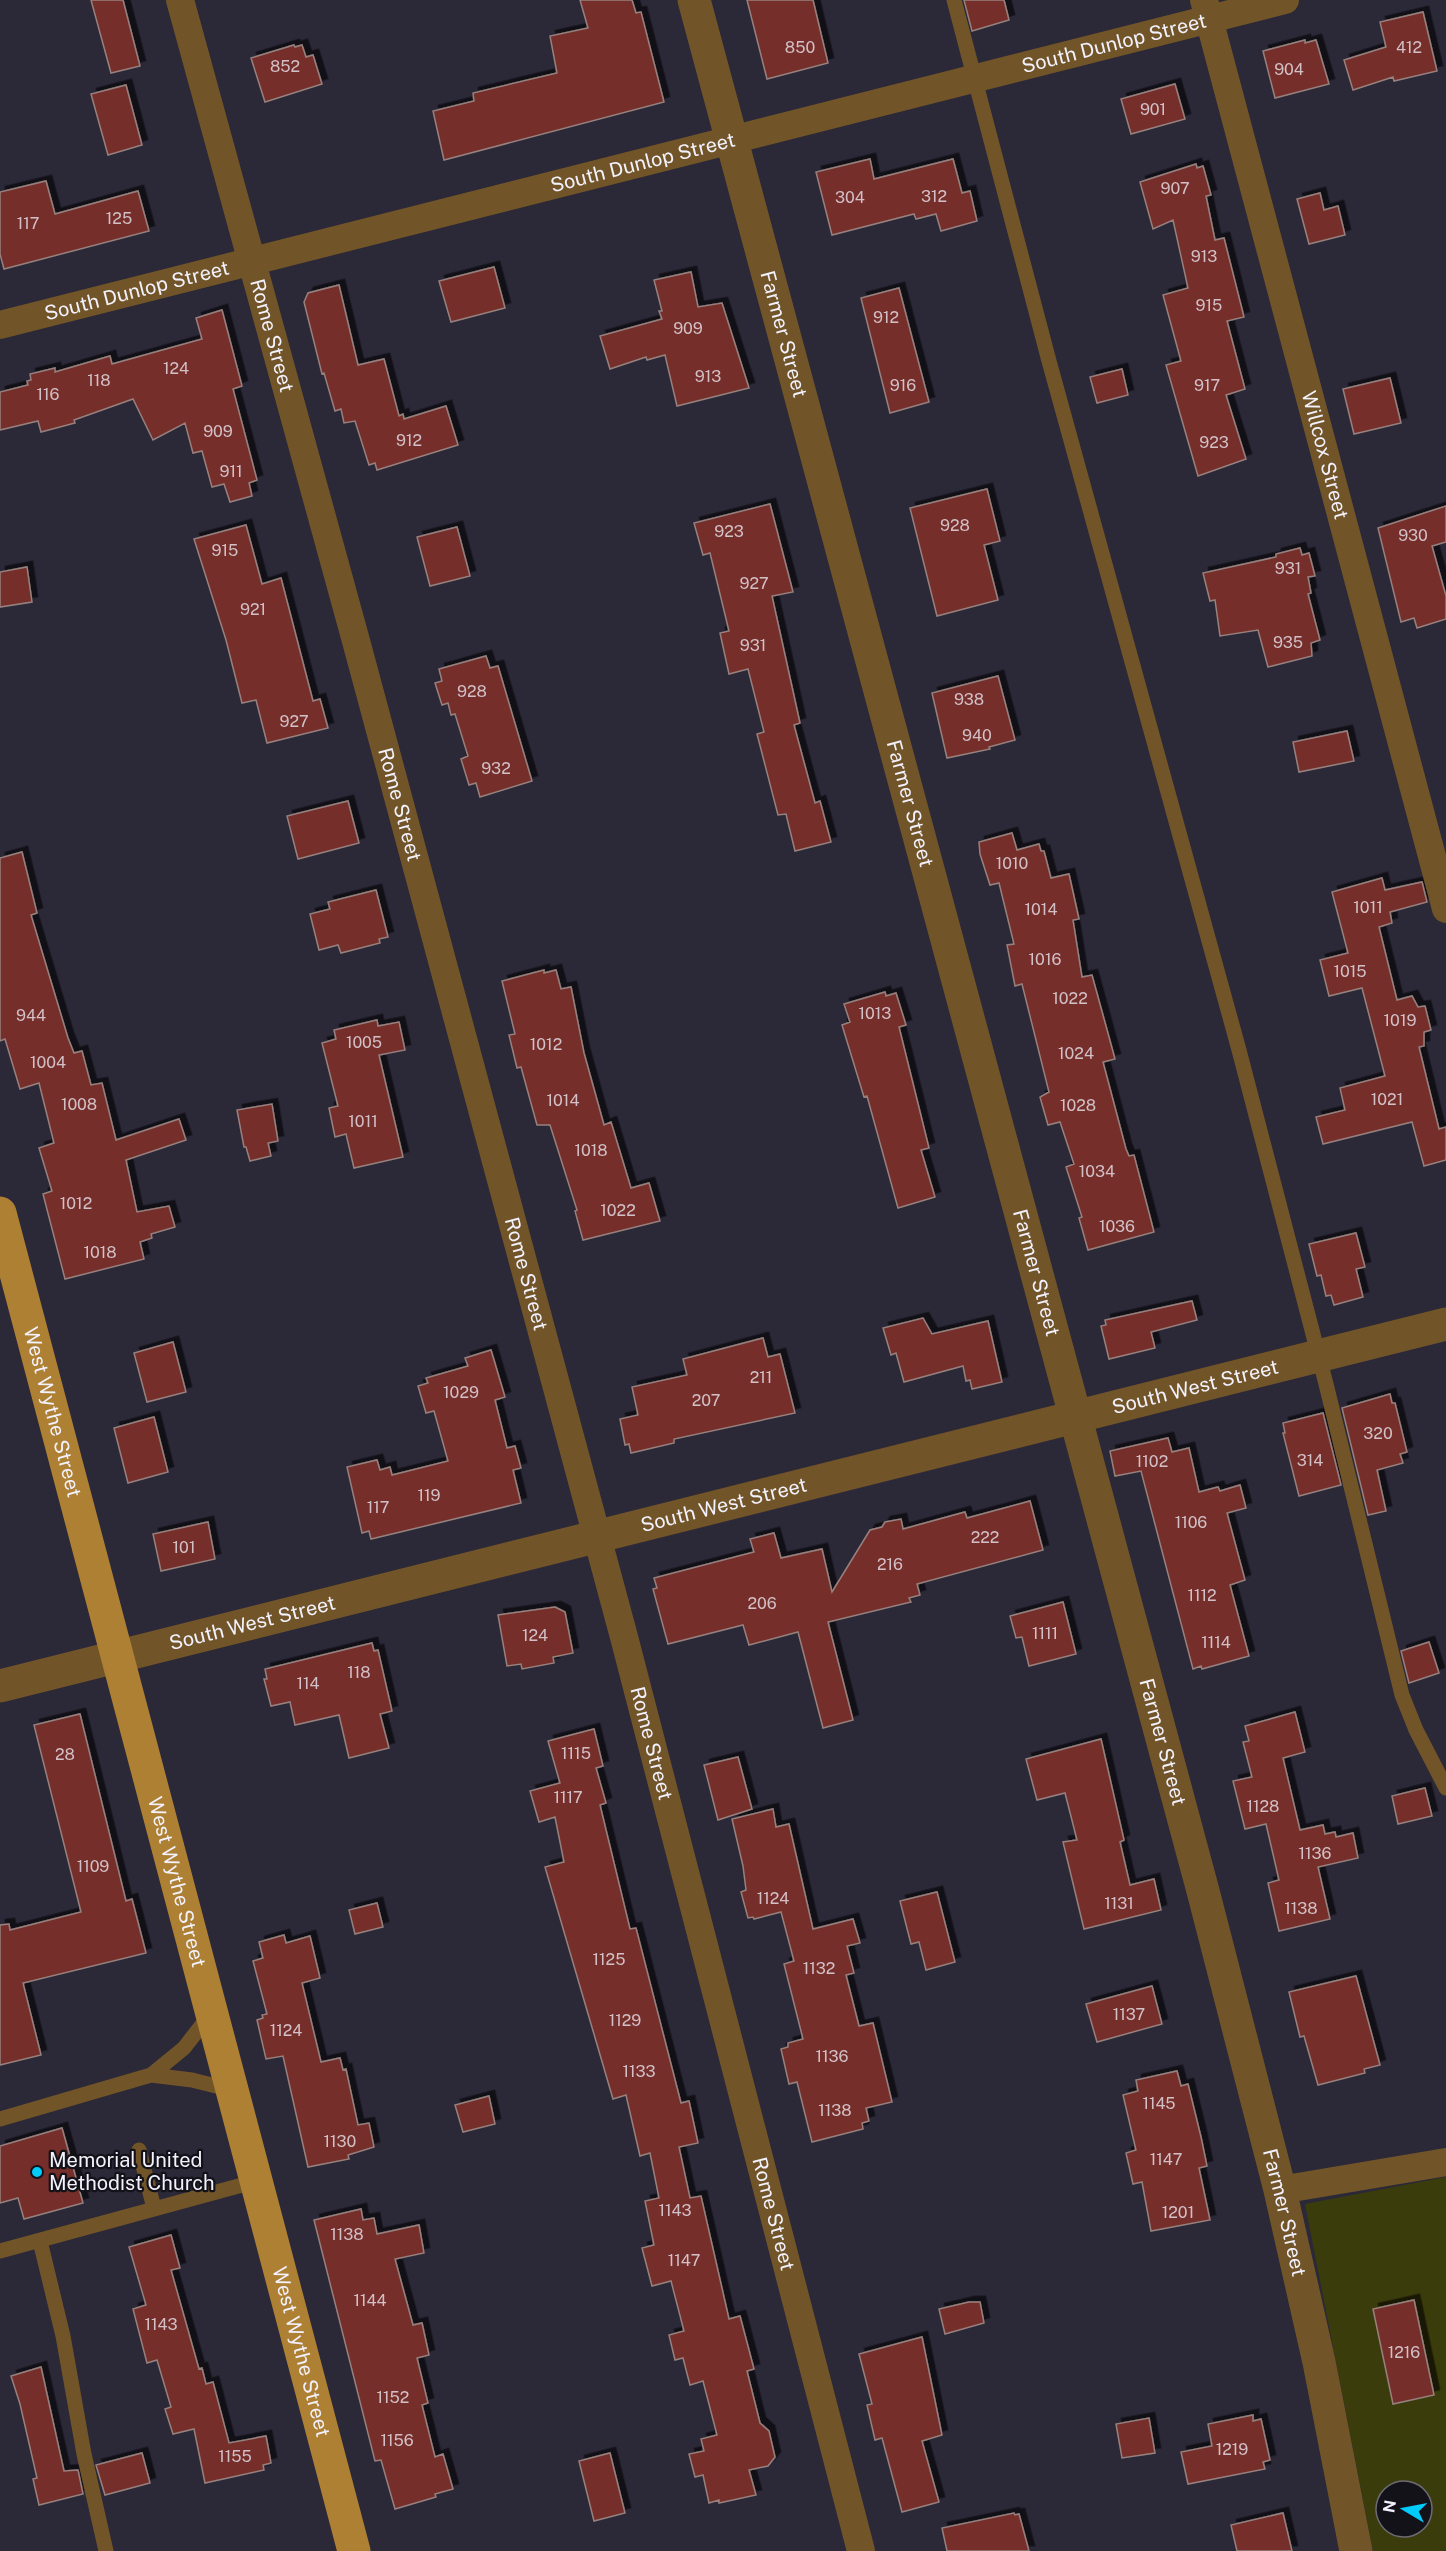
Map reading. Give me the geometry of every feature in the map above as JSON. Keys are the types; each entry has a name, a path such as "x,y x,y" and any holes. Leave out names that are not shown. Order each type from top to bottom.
{"main road":[{"name":"West Wythe Street","path":"0,1213 354,2551"}],"street":[{"name":"Rome Street","path":"180,0 597,1536 861,2551"},
{"name":"Farmer Street","path":"694,0 1281,2190 1319,2362 1356,2551"},
{"name":"South Dunlop Street","path":"0,325 975,78 1065,58 1207,10 1285,0"},
{"name":"Willcox Street","path":"1207,10 1446,909"},
{"name":"South West Street","path":"0,1686 1446,1324"},
{"path":"1281,2190 1446,2162"}],"lane":[{"path":"954,0 1049,361 1239,1050 1402,1695 1416,1730 1446,1788"},
{"path":"0,2119 151,2075 184,2048 212,2012"},
{"path":"151,2075 192,2080 232,2090"},
{"path":"139,2150 154,2208"},
{"path":"0,2251 257,2181"},
{"path":"40,2241 63,2336 84,2454 106,2551"}],"shaded area":[{"path":"1446,2177 1446,2551 1373,2551 1305,2204"}],"building":[{"path":"91,0 123,0 140,66 111,73"},
{"path":"580,0 632,0 636,13 641,12 664,102 444,160 433,111 474,101 473,93 557,73 550,36 588,28"},
{"path":"747,0 813,0 828,63 767,79"},
{"path":"964,0 1004,0 1009,20 972,31"},
{"path":"1423,12 1437,71 1394,81 1393,77 1353,90 1344,60 1386,47 1380,22"},
{"path":"1305,40 1305,43 1316,40 1329,84 1275,98 1263,51"},
{"path":"294,45 295,47 302,45 306,57 313,55 322,84 265,102 251,58"},
{"path":"1175,84 1185,119 1131,134 1121,99"},
{"path":"126,85 142,145 108,155 91,94"},
{"path":"870,159 874,179 953,159 962,193 970,191 977,221 941,231 936,214 916,219 914,214 832,235 816,172"},
{"path":"1196,164 1197,168 1203,166 1211,195 1206,196 1215,240 1224,238 1244,317 1227,321 1245,389 1226,395 1246,459 1198,476 1166,365 1181,361 1163,295 1188,288 1173,220 1153,229 1140,182"},
{"path":"46,181 55,214 138,191 149,231 4,269 0,254 0,192"},
{"path":"1320,193 1324,210 1338,206 1345,235 1309,244 1297,199"},
{"path":"494,267 505,308 451,322 439,281"},
{"path":"691,272 698,307 722,303 749,388 677,406 665,355 647,360 646,357 610,369 600,336 662,319 654,280"},
{"path":"339,285 358,365 384,359 399,416 403,414 404,419 446,406 458,445 377,470 375,463 369,465 355,421 344,423 341,409 335,411 324,373 322,374 304,302 308,293"},
{"path":"899,288 929,402 890,413 861,298"},
{"path":"222,310 242,386 233,389 257,480 249,483 252,496 230,502 224,484 212,487 202,451 193,453 185,423 153,440 133,399 74,420 75,423 41,432 38,421 0,430 0,392 28,385 27,381 31,380 30,374 55,368 55,372 110,356 112,364 202,339 196,318"},
{"path":"1122,369 1128,395 1097,403 1090,377"},
{"path":"1390,378 1401,423 1354,434 1343,389"},
{"path":"987,489 1000,541 984,545 998,600 937,616 910,508"},
{"path":"770,504 793,592 772,596 800,723 794,725 815,803 820,801 831,842 795,851 786,814 778,815 757,734 764,732 748,669 729,674 720,633 729,631 710,553 703,555 694,523"},
{"path":"1446,506 1446,542 1432,546 1446,596 1446,619 1417,628 1414,618 1401,622 1378,528"},
{"path":"246,525 262,584 281,578 313,701 320,699 328,728 267,743 256,700 242,703 226,640 194,539"},
{"path":"457,527 470,576 430,586 417,537"},
{"path":"1300,548 1302,555 1309,553 1315,576 1308,577 1311,593 1308,594 1320,640 1311,643 1312,656 1268,667 1258,630 1220,636 1215,600 1210,601 1203,573 1276,557 1276,554"},
{"path":"27,567 32,602 0,607 0,572"},
{"path":"486,656 490,668 498,666 532,781 480,797 476,783 469,785 461,759 468,756 455,714 451,715 448,703 442,705 435,683 442,681 439,669"},
{"path":"998,676 1015,740 989,747 990,749 947,758 932,693"},
{"path":"1347,731 1354,761 1299,772 1293,742"},
{"path":"348,801 359,843 298,859 287,816"},
{"path":"1012,833 1017,850 1039,844 1041,851 1044,851 1051,878 1069,874 1079,919 1073,920 1082,977 1092,975 1115,1059 1103,1062 1126,1149 1129,1156 1134,1155 1154,1232 1088,1250 1079,1218 1082,1217 1066,1167 1074,1164 1060,1122 1048,1125 1040,1097 1049,1092 1022,984 1015,986 1007,945 1014,944 999,883 990,885 980,854 979,842"},
{"path":"22,852 37,913 31,915 68,1038 74,1053 82,1051 91,1085 102,1083 116,1140 179,1119 186,1140 126,1160 137,1212 169,1206 175,1227 151,1234 152,1238 140,1242 144,1259 65,1279 43,1194 52,1191 39,1148 54,1143 39,1083 20,1089 5,1039 0,1041 0,858"},
{"path":"1382,878 1385,890 1422,882 1427,902 1390,912 1392,923 1379,927 1397,1000 1412,996 1418,1007 1425,1006 1431,1030 1424,1032 1424,1046 1419,1047 1439,1129 1446,1127 1446,1160 1424,1166 1412,1122 1323,1144 1316,1117 1345,1110 1340,1088 1385,1076 1362,988 1329,996 1320,960 1348,953 1332,892"},
{"path":"376,890 388,937 379,939 380,943 341,953 338,945 319,950 310,914 330,909 328,902"},
{"path":"544,970 544,973 556,970 561,989 571,987 584,1053 604,1125 611,1122 631,1188 649,1183 660,1221 583,1240 575,1211 577,1210 550,1125 537,1125 521,1067 517,1068 509,1035 515,1034 502,981"},
{"path":"885,992 886,996 896,993 906,1025 899,1027 929,1148 921,1150 935,1197 898,1208 867,1096 864,1097 842,1025 850,1022 844,1004"},
{"path":"377,1020 378,1026 399,1022 405,1050 379,1055 403,1157 354,1168 346,1134 335,1137 329,1108 338,1106 322,1043 336,1039 334,1030"},
{"path":"272,1104 278,1141 268,1143 271,1156 250,1161 246,1147 244,1147 237,1110"},
{"path":"1356,1233 1365,1267 1356,1269 1363,1297 1334,1305 1331,1295 1326,1296 1321,1275 1317,1276 1309,1244"},
{"path":"1192,1301 1197,1320 1151,1332 1155,1348 1109,1359 1101,1326 1106,1325 1105,1320"},
{"path":"923,1318 932,1334 988,1321 1002,1382 972,1389 970,1380 966,1381 963,1366 904,1382 896,1353 891,1355 883,1328"},
{"path":"763,1338 768,1357 780,1354 795,1413 674,1439 674,1443 631,1453 629,1444 625,1445 620,1419 638,1415 632,1387 687,1375 683,1359"},
{"path":"173,1342 186,1392 147,1402 134,1353"},
{"path":"491,1350 505,1397 495,1400 507,1448 515,1446 521,1468 513,1470 521,1503 371,1539 369,1531 362,1533 347,1467 377,1460 380,1470 390,1467 392,1475 448,1461 434,1411 426,1413 418,1386 428,1383 426,1378 468,1366 465,1358"},
{"path":"1390,1394 1392,1403 1395,1403 1407,1452 1400,1454 1403,1463 1377,1470 1386,1511 1368,1515 1342,1408"},
{"path":"1323,1413 1341,1485 1299,1496 1283,1433 1285,1433 1283,1423"},
{"path":"154,1417 168,1472 128,1483 114,1428"},
{"path":"1168,1438 1172,1452 1189,1448 1199,1492 1218,1487 1220,1491 1240,1485 1246,1508 1227,1513 1245,1580 1230,1585 1249,1656 1202,1669 1201,1666 1193,1669 1141,1471 1115,1476 1110,1451"},
{"path":"1030,1501 1043,1550 917,1584 920,1595 909,1598 911,1602 828,1622 853,1720 823,1728 798,1632 749,1645 743,1625 668,1644 653,1589 657,1588 654,1578 754,1552 750,1539 774,1533 781,1558 822,1549 832,1592 870,1530 882,1527 885,1522 901,1519 903,1529 965,1512 967,1518"},
{"path":"208,1522 215,1559 161,1571 153,1534"},
{"path":"1063,1602 1076,1654 1029,1666 1022,1637 1016,1638 1010,1616"},
{"path":"555,1607 565,1612 573,1653 553,1657 554,1663 522,1669 521,1664 507,1666 498,1615"},
{"path":"1429,1642 1439,1673 1409,1683 1401,1651"},
{"path":"372,1643 374,1651 378,1650 392,1711 380,1714 389,1748 349,1758 339,1715 295,1725 290,1702 271,1706 264,1679 267,1679 265,1669"},
{"path":"1295,1712 1305,1752 1283,1758 1300,1830 1323,1825 1325,1834 1335,1832 1336,1837 1353,1833 1358,1858 1318,1867 1330,1919 1279,1931 1268,1883 1279,1880 1266,1824 1245,1829 1233,1781 1252,1777 1243,1742 1249,1741 1245,1726"},
{"path":"80,1714 126,1901 132,1899 146,1953 23,1983 41,2055 0,2065 0,1925 9,1924 10,1930 81,1912 34,1725"},
{"path":"594,1729 603,1766 596,1768 606,1803 600,1805 630,1929 636,1928 681,2103 689,2101 698,2143 679,2147 690,2198 701,2196 729,2319 740,2316 754,2369 747,2371 760,2423 769,2431 775,2457 768,2466 749,2470 756,2495 719,2503 719,2500 709,2503 703,2475 695,2477 689,2454 704,2451 701,2439 717,2435 703,2381 690,2385 683,2358 675,2360 669,2335 684,2331 671,2281 652,2286 642,2248 654,2245 645,2201 659,2198 650,2153 640,2156 626,2095 613,2099 545,1867 564,1862 555,1817 539,1822 530,1791 560,1783 548,1741"},
{"path":"1101,1739 1124,1840 1120,1842 1130,1885 1154,1879 1161,1910 1084,1929 1063,1842 1077,1840 1065,1793 1037,1800 1026,1759"},
{"path":"738,1757 752,1809 718,1820 704,1765"},
{"path":"1425,1788 1432,1816 1398,1824 1392,1796"},
{"path":"773,1809 776,1827 789,1824 813,1929 853,1919 860,1943 847,1946 854,1973 846,1975 859,2026 873,2023 892,2102 866,2108 869,2121 862,2123 863,2129 812,2142 797,2082 789,2084 781,2049 788,2047 788,2043 803,2039 784,1964 794,1961 781,1912 754,1919 753,1917 748,1918 741,1892 746,1890 743,1866 732,1819"},
{"path":"937,1892 955,1962 926,1970 919,1942 911,1944 900,1901"},
{"path":"377,1903 383,1927 355,1934 349,1910"},
{"path":"284,1935 286,1943 310,1936 320,1978 302,1983 321,2062 340,2058 343,2070 346,2069 358,2125 369,2123 374,2147 348,2155 349,2159 308,2167 283,2056 266,2059 257,2020 267,2014 253,1961 263,1958 259,1942"},
{"path":"1356,1976 1380,2065 1364,2069 1365,2073 1318,2085 1304,2036 1300,2037 1289,1992"},
{"path":"1152,1986 1162,2024 1097,2042 1086,2004"},
{"path":"1177,2071 1181,2086 1188,2084 1201,2137 1207,2166 1199,2168 1210,2220 1151,2231 1142,2182 1133,2184 1126,2153 1136,2150 1123,2095 1138,2091 1136,2080"},
{"path":"489,2096 495,2124 463,2132 455,2105"},
{"name":"Memorial United Methodist Church","path":"62,2128 83,2203 24,2219 18,2198 0,2203 0,2146"},
{"path":"361,2209 363,2220 374,2218 377,2234 419,2225 424,2253 395,2259 413,2325 422,2323 429,2355 417,2358 428,2403 422,2405 435,2457 443,2454 453,2489 435,2494 436,2497 395,2509 381,2460 375,2461 314,2220"},
{"path":"171,2235 180,2268 171,2270 199,2369 202,2368 206,2384 213,2382 229,2443 266,2436 271,2463 263,2465 264,2470 205,2483 194,2429 173,2434 165,2409 171,2407 157,2360 147,2363 133,2309 146,2305 129,2247"},
{"path":"1414,2300 1434,2395 1393,2404 1373,2309"},
{"path":"969,2302 980,2302 984,2323 945,2334 939,2309"},
{"path":"922,2337 942,2435 922,2441 939,2502 902,2512 882,2438 875,2440 867,2405 872,2404 859,2354"},
{"path":"41,2367 64,2471 78,2470 83,2494 39,2505 33,2479 37,2478 20,2404 11,2376"},
{"path":"1253,2415 1253,2421 1261,2419 1270,2460 1263,2462 1265,2469 1188,2484 1181,2452 1212,2446 1208,2424"},
{"path":"1149,2418 1155,2453 1122,2458 1116,2424"},
{"path":"142,2453 150,2483 105,2495 96,2465"},
{"path":"610,2453 625,2513 594,2521 579,2461"},
{"path":"1014,2513 1019,2514 1029,2551 947,2551 942,2528"},
{"path":"1283,2513 1292,2551 1237,2551 1231,2525"}],"place":[{"name":"Memorial United Methodist Church","path":"37,2172"}]}
